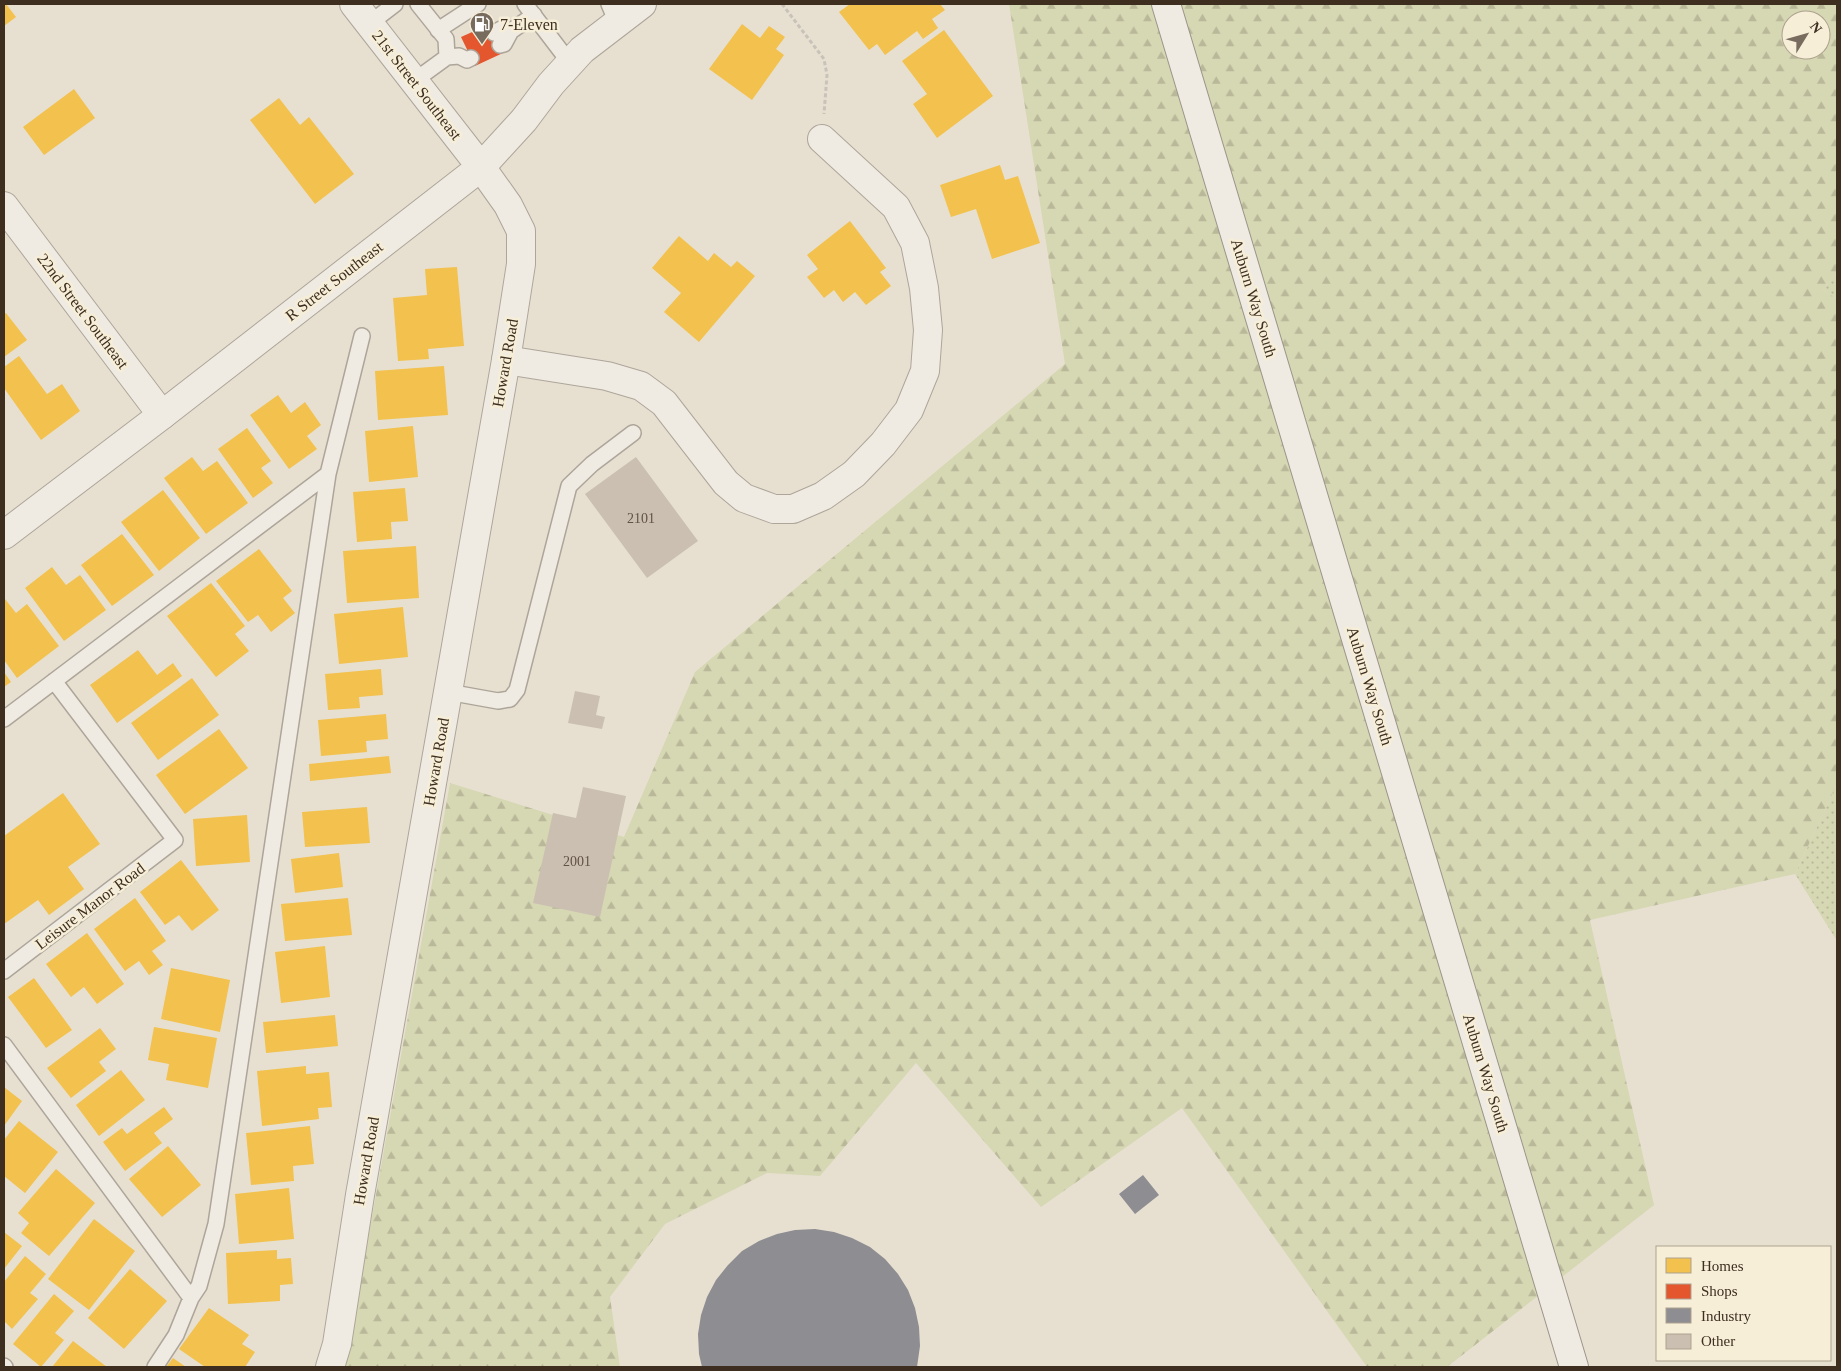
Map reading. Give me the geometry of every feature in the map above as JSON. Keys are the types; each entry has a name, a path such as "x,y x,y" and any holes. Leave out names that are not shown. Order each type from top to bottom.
{"street":[{"name":"R Street Southeast","path":"4,535 162,415 481,167 524,120 551,84 613,13 642,4"},
{"name":"Auburn Way South","path":"1166,4 1574,1367"},
{"name":"21st Street Southeast","path":"362,14 481,167"},
{"path":"506,360 607,376 641,386 664,403 726,483 744,498 774,508 793,509 823,496 854,474 883,444 909,410 925,371 928,322 924,288 915,243 896,207 822,139"},
{"name":"Howard Road","path":"330,1367 337,1344 360,1195 506,360 521,264 521,231 508,205 481,167"},
{"name":"22nd Street Southeast","path":"4,206 162,415"}],"lane":[{"path":"362,14 395,4"},
{"path":"414,81 460,54 418,4"},
{"path":"438,30 478,4"},
{"path":"497,39 501,29 511,31 529,10 570,63"},
{"path":"155,1367 176,1334 191,1298 199,1286 216,1224 328,474 362,336"},
{"path":"448,692 498,701 510,699 517,690 569,486 592,464 633,433"},
{"path":"4,719 328,474"},
{"name":"Leisure Manor Road","path":"4,971 175,840 54,681"},
{"path":"4,1045 191,1298"}],"path":[{"path":"782,4 824,59 827,75 822,139"}],"green space":[{"path":"1009,4 1837,4 1837,272 1823,290 1837,299 1837,784 1795,874 1590,920 1654,1205 1447,1367 1367,1367 1182,1108 1041,1207 916,1063 820,1176 767,1173 665,1224 610,1297 620,1367 345,1367 450,783 624,837 695,672 1065,364"},
{"path":"1837,272 1837,299 1823,290"},
{"path":"1837,784 1837,941 1795,874"}],"building: Homes":[{"path":"4,4 16,17 4,26"},
{"path":"850,4 940,4 945,10 932,19 938,28 923,39 917,31 885,55 877,44 869,50 839,12"},
{"path":"742,24 760,38 769,26 785,37 776,49 784,55 752,100 709,69"},
{"path":"944,30 993,96 937,138 913,104 927,94 902,61"},
{"path":"74,89 95,118 44,155 23,127"},
{"path":"279,98 300,125 309,117 354,174 315,204 250,120"},
{"path":"1000,165 1005,180 1018,176 1040,243 992,259 976,209 951,217 940,185"},
{"path":"850,221 886,268 880,272 891,286 866,305 855,292 843,302 834,290 824,298 807,277 818,269 807,255"},
{"path":"679,236 708,261 714,253 731,267 737,261 755,276 699,342 664,312 681,293 652,268"},
{"path":"457,267 464,346 428,349 429,359 398,361 393,298 427,295 425,269"},
{"path":"6,313 27,340 4,357 4,314"},
{"path":"19,356 47,394 62,384 80,411 41,440 4,388 4,367"},
{"path":"444,366 448,415 378,420 375,371"},
{"path":"278,395 291,413 305,402 321,425 307,436 317,449 289,469 250,415"},
{"path":"413,426 418,477 369,482 365,431"},
{"path":"247,428 271,461 261,468 273,483 253,498 218,449"},
{"path":"192,457 203,471 217,461 248,503 206,534 164,478"},
{"path":"405,488 408,521 391,522 392,539 357,542 353,492"},
{"path":"163,490 200,538 159,571 121,522"},
{"path":"122,534 154,575 112,606 81,565"},
{"path":"416,546 419,598 347,603 343,551"},
{"path":"259,549 292,591 283,598 295,613 271,632 258,615 248,622 216,581"},
{"path":"52,567 66,585 80,575 106,610 64,641 25,588"},
{"path":"211,583 245,626 235,634 249,651 216,677 167,616"},
{"path":"5,599 16,613 27,604 59,646 17,678 4,660"},
{"path":"403,607 408,657 339,664 334,614"},
{"path":"138,650 157,675 173,663 182,676 117,723 90,685"},
{"path":"381,669 383,695 359,697 360,708 328,710 325,674"},
{"path":"4,672 11,682 4,687"},
{"path":"192,678 219,715 158,760 131,723"},
{"path":"386,714 388,739 366,741 367,752 321,756 318,720"},
{"path":"219,729 248,768 185,814 156,775"},
{"path":"389,756 391,773 310,781 309,764"},
{"path":"63,793 100,844 68,867 84,889 49,915 38,900 4,924 4,836"},
{"path":"367,807 370,843 305,847 302,812"},
{"path":"247,815 250,862 196,866 193,819"},
{"path":"339,853 343,887 295,893 291,859"},
{"path":"181,860 219,910 192,931 179,915 165,925 140,892"},
{"path":"135,898 166,941 152,951 163,965 149,975 139,961 125,971 94,929"},
{"path":"348,898 352,935 285,941 281,904"},
{"path":"87,933 124,984 97,1004 84,987 71,997 46,964"},
{"path":"325,946 330,997 281,1003 275,952"},
{"path":"171,968 230,980 220,1032 161,1019"},
{"path":"34,978 72,1030 46,1048 8,997"},
{"path":"335,1015 338,1046 266,1053 263,1022"},
{"path":"154,1027 217,1038 208,1088 166,1080 169,1064 148,1060"},
{"path":"100,1028 116,1049 99,1062 106,1071 71,1098 47,1068"},
{"path":"306,1066 306,1074 329,1072 332,1107 318,1108 319,1119 262,1126 257,1071"},
{"path":"121,1070 145,1100 99,1136 76,1105"},
{"path":"4,1087 22,1101 4,1126"},
{"path":"164,1107 173,1119 154,1133 162,1143 125,1171 103,1142 122,1128 127,1134"},
{"path":"19,1121 58,1152 25,1193 4,1176 4,1140"},
{"path":"310,1126 314,1164 293,1166 294,1181 251,1185 246,1133"},
{"path":"168,1146 201,1185 162,1217 129,1179"},
{"path":"56,1169 95,1203 49,1256 21,1233 29,1223 18,1213"},
{"path":"289,1188 294,1239 239,1244 235,1194"},
{"path":"94,1219 135,1251 89,1310 48,1279"},
{"path":"4,1232 22,1246 4,1269"},
{"path":"277,1250 277,1259 291,1258 293,1284 280,1285 280,1301 228,1304 226,1253"},
{"path":"25,1256 46,1274 30,1293 38,1299 12,1329 4,1321 4,1282"},
{"path":"130,1269 167,1301 124,1349 88,1318"},
{"path":"54,1294 74,1311 55,1333 64,1340 41,1367 13,1344"},
{"path":"209,1308 249,1335 242,1344 255,1352 245,1367 205,1367 179,1349"},
{"path":"73,1341 107,1367 52,1367"},
{"path":"173,1358 186,1367 166,1367"}],"building: Shops":[{"name":"7-Eleven","path":"490,24 503,53 475,66 461,37"}],"building: Industry":[{"path":"1143,1175 1159,1195 1135,1214 1119,1194"},
{"path":"815,1229 834,1232 870,1247 885,1259 898,1274 908,1290 915,1308 919,1327 920,1346 917,1367 702,1367 698,1334 701,1315 707,1297 716,1280 728,1265 742,1251 759,1241 795,1230"}],"building: Other":[{"path":"636,457 698,541 647,578 585,494"},
{"path":"575,691 600,696 596,715 605,717 602,729 568,723"},
{"path":"583,787 626,796 600,917 533,903 553,813 576,818"}],"place":[{"name":"7-Eleven","path":"482,45"}]}
